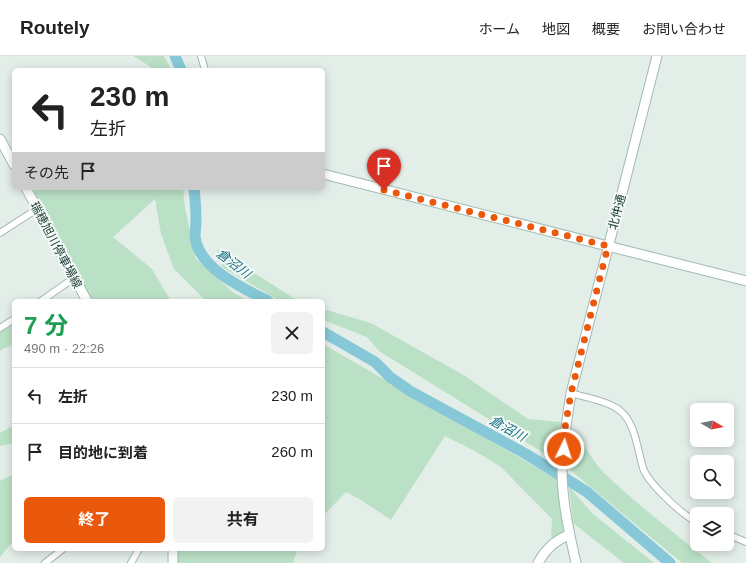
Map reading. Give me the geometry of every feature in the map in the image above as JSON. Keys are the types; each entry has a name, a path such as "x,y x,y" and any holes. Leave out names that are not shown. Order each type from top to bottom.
{"street":[{"path":"201,56 204,68"},
{"name":"北仲通","path":"576,563 569,535 562,470 564,438 571,393 657,56"},
{"path":"0,139 12,161"},
{"path":"325,175 746,281"},
{"name":"瑞穂旭川停車場線","path":"27,190 86,299"},
{"path":"0,233 37,209"},
{"path":"44,299 74,278"},
{"path":"0,328 12,319"},
{"path":"571,393 609,404 619,410 632,429 644,469 649,479 690,517"},
{"path":"538,563 543,554 553,544 569,535"},
{"path":"734,537 746,542"},
{"path":"45,563 60,551"},
{"path":"131,563 139,551"},
{"path":"172,551 173,563"}],"green space":[{"path":"133,56 164,56 170,67 151,67"},
{"path":"36,190 183,190 185,208 196,259 234,293 245,299 204,299 174,269 161,234 155,199 113,237 152,269 170,299 86,299 29,193"},
{"path":"217,249 295,299 277,299 222,267"},
{"path":"325,310 371,323 465,376 528,419 560,422 564,425 558,462 379,351 367,337 325,321"},
{"path":"12,325 12,346 0,351 0,332"},
{"path":"325,345 558,480 563,532 551,538 552,519 501,467 475,451 445,436 391,520 346,492 325,514"},
{"path":"12,426 12,443 0,446 0,433"},
{"path":"570,430 580,440 604,473 643,508 690,545 690,551 697,551 712,563 682,563 569,469"},
{"path":"12,475 12,542 0,557 0,481"},
{"path":"569,487 593,514 654,563 624,563 573,523"},
{"path":"172,551 297,551 293,563 173,563"}],"waterway":[{"name":"倉沼川","path":"175,56 180,68"},
{"name":"倉沼川","path":"194,190 196,215 195,237 198,248 205,259 213,268 224,276 264,299"},
{"name":"倉沼川","path":"325,333 375,362 390,377 410,391 526,454 587,492 670,563"}],"route":[{"path":"384,190 608,246 571,393 565,428 564,449"}]}
